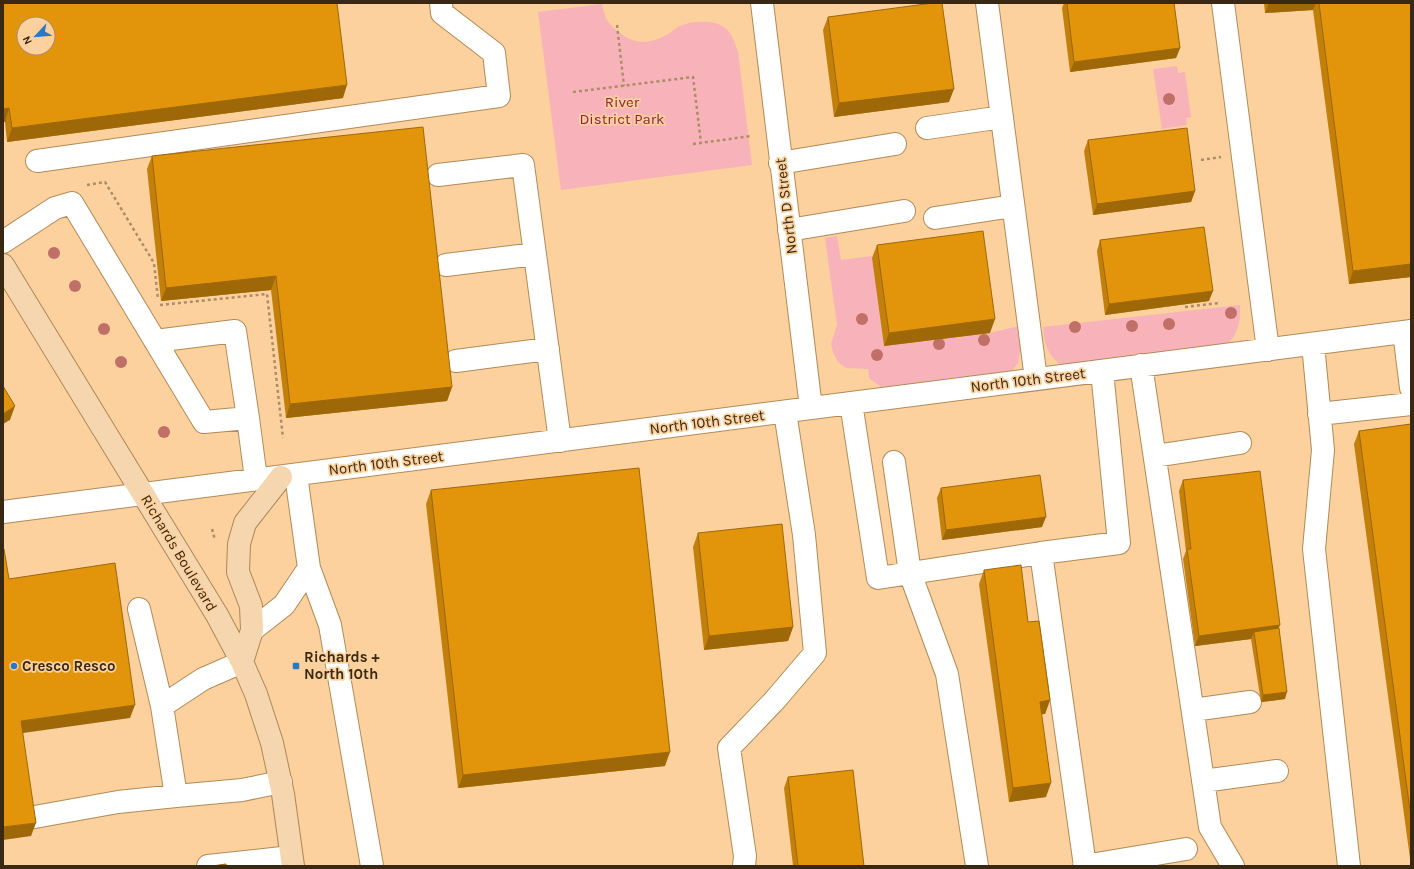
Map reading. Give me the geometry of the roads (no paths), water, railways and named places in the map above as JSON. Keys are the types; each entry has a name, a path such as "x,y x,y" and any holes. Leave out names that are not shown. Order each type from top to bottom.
{"main road":[{"name":"Richards Boulevard","path":"3,264 217,615 242,662 256,694 272,744 281,782 292,862"},
{"path":"242,662 252,630 251,606 238,572 239,544 245,523 288,476"}],"street":[{"path":"37,161 499,96 494,52 442,13 441,3"},
{"name":"North D Street","path":"762,3 780,163 811,408"},
{"path":"987,3 1036,379"},
{"path":"1224,3 1268,350"},
{"path":"927,128 1002,117"},
{"path":"780,163 895,144"},
{"path":"438,175 524,164 560,441"},
{"path":"3,242 55,208 72,203 204,422 248,418"},
{"path":"935,218 1013,206"},
{"path":"789,230 904,211"},
{"path":"446,265 535,254"},
{"path":"155,341 235,331 256,479"},
{"path":"1407,332 1411,388"},
{"name":"North 10th Street","path":"3,512 1407,332"},
{"path":"1313,344 1323,450 1314,549 1349,866"},
{"path":"456,361 548,349"},
{"path":"1141,366 1210,827 1233,866"},
{"path":"851,403 878,578 1040,553 1119,543 1102,371"},
{"path":"1319,414 1411,404"},
{"path":"744,866 745,856 729,748 775,700 815,653 804,535 785,412"},
{"path":"1155,456 1240,443"},
{"path":"894,462 910,573 947,674 977,866"},
{"path":"288,476 309,568 330,625 372,866"},
{"path":"1040,553 1084,866 1186,849"},
{"path":"252,630 284,605 309,568"},
{"path":"139,609 162,706 176,796"},
{"path":"162,706 203,679 242,662"},
{"path":"1193,710 1250,702"},
{"path":"1203,781 1277,770"},
{"path":"28,818 118,802 242,790 281,782"},
{"path":"208,866 292,862"}],"place":[{"name":"Cresco Resco","path":"14,666"},
{"name":"Richards + North 10th","path":"296,666"}],"park label":[{"name":"River District Park","path":"622,110"}]}
